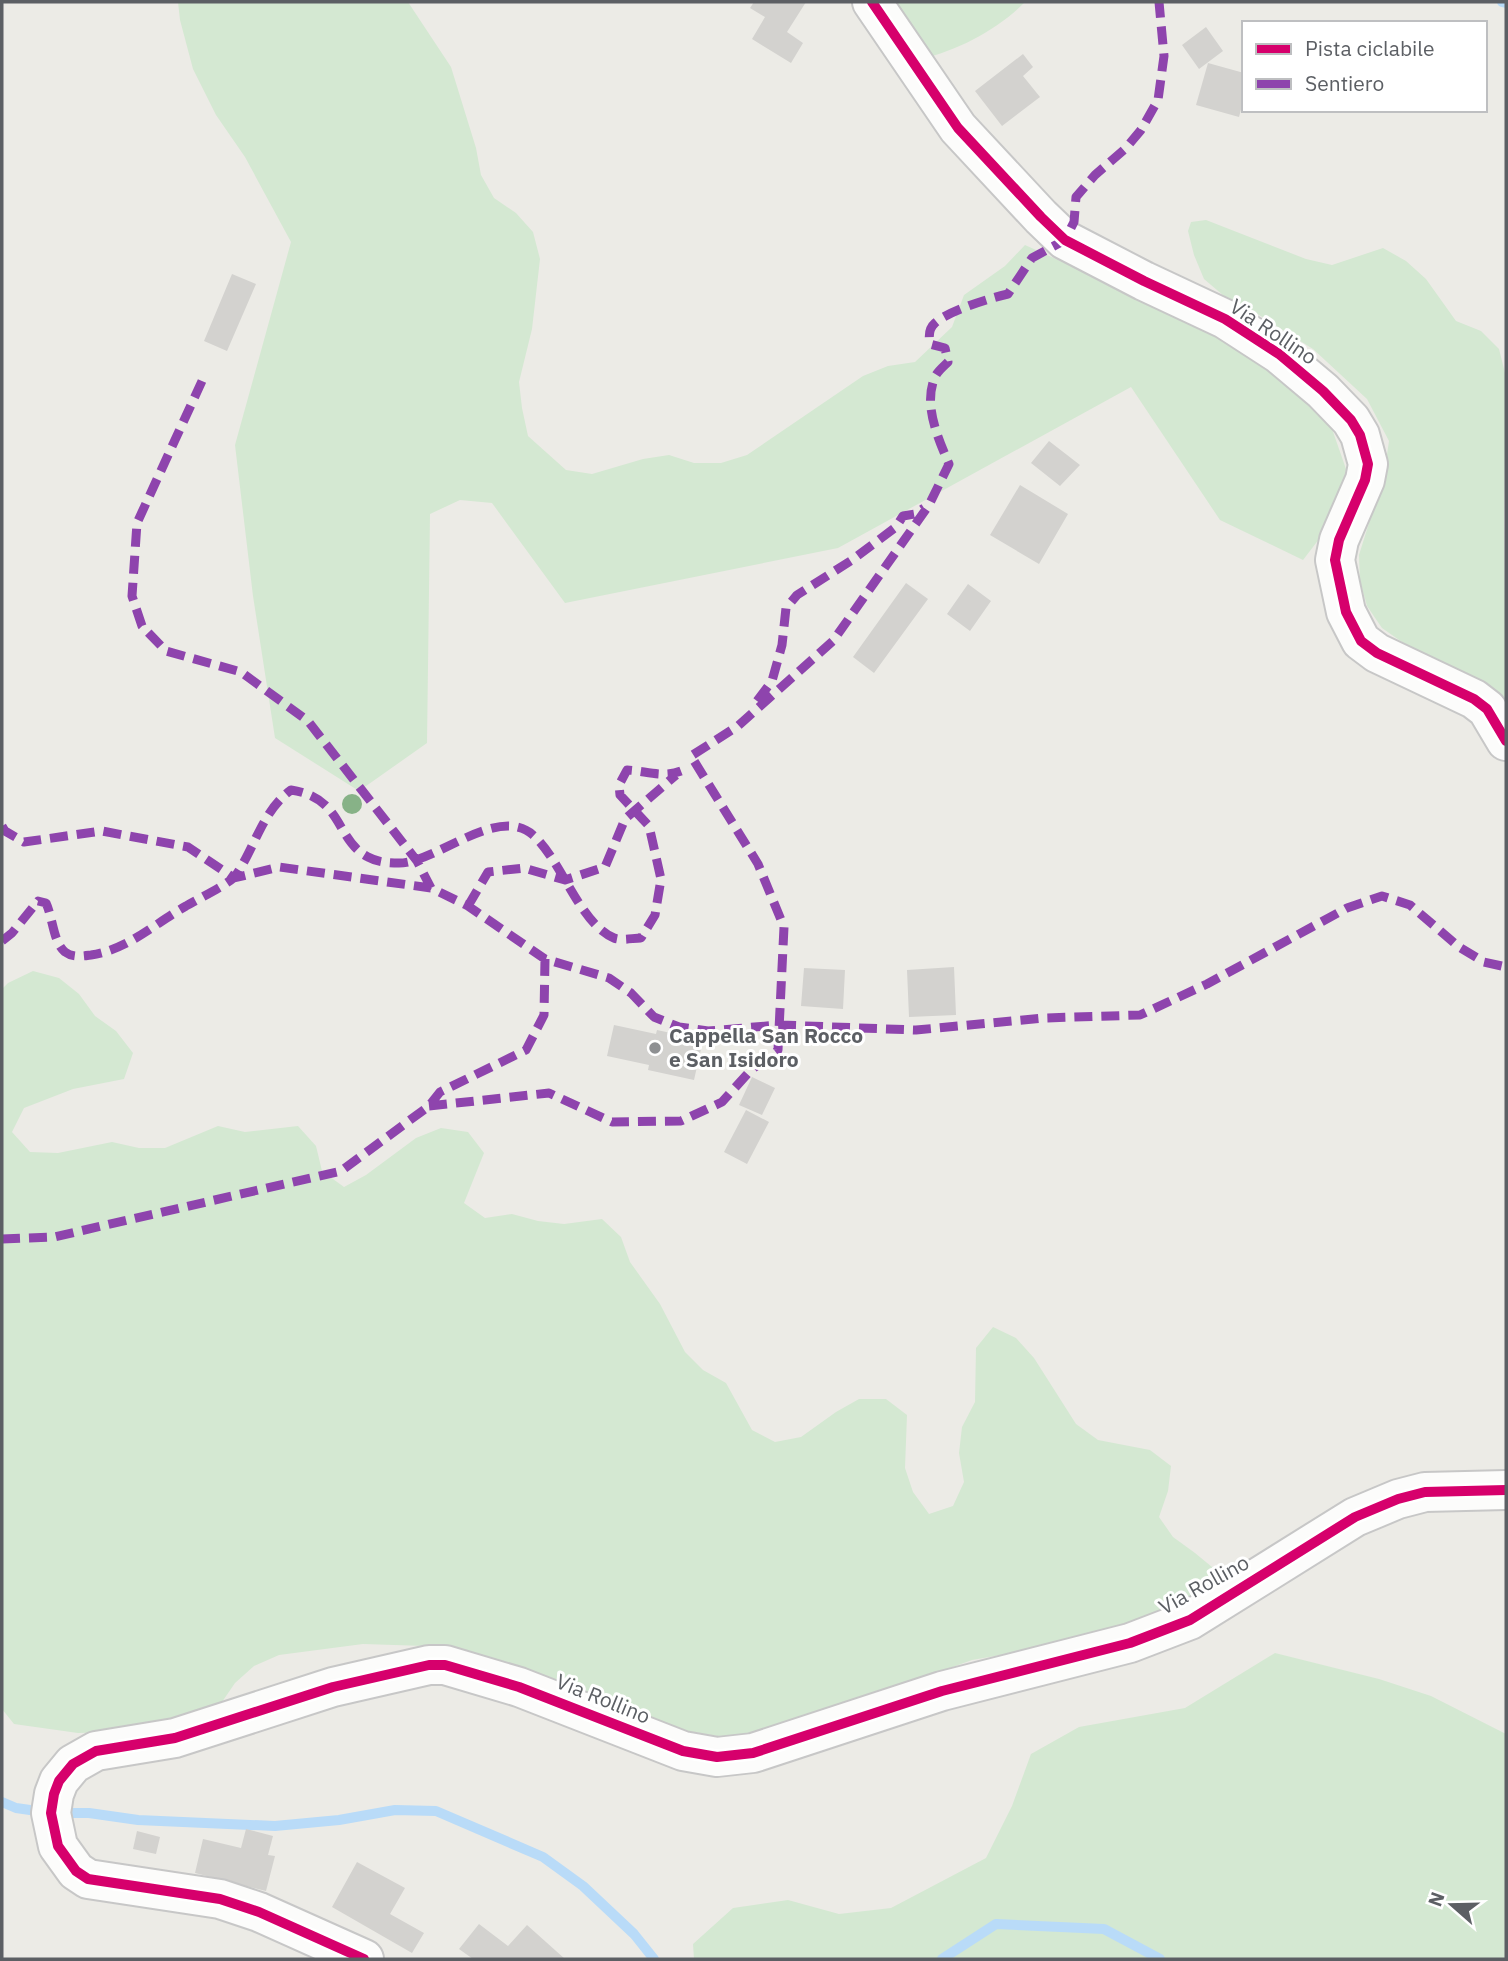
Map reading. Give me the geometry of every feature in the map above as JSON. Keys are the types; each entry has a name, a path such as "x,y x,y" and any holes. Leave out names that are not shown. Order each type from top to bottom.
{"street":[{"name":"Via Rollino","path":"872,2 958,128 1066,240 1224,319 1279,354 1323,391 1351,420 1366,449 1368,464 1365,480 1339,540 1335,560 1340,594 1352,627 1361,641 1377,653 1474,699 1487,709 1506,741"},
{"name":"Via Rollino","path":"364,1959 270,1917 220,1899 88,1880 65,1859 53,1830 51,1814 59,1781 73,1764 96,1751 174,1738 333,1687 429,1665 445,1665 519,1687 683,1751 717,1757 753,1753 942,1691 1130,1643 1190,1620 1355,1517 1398,1499 1425,1492 1506,1490"}],"green space":[{"path":"178,2 408,2 451,67 476,148 481,175 494,198 516,213 533,232 540,259 532,329 519,382 522,408 528,436 566,470 592,474 643,459 669,455 694,463 721,463 747,455 863,376 888,366 915,362 952,327 964,295 1005,266 1025,245 1206,327 1273,370 1331,426 1346,469 1336,517 1303,560 1220,520 1131,387 838,548 565,603 492,503 460,500 430,514 427,743 359,791 275,738 253,596 235,445 291,242 245,157 216,115 193,69"},
{"path":"882,2 1025,2 1003,21 977,37 921,59"},
{"path":"1206,220 1306,259 1332,265 1383,248 1406,261 1426,279 1456,321 1481,331 1499,349 1506,377 1506,699 1471,678 1445,672 1382,628 1367,606 1360,581 1359,555 1384,475 1389,441 1367,399 1313,349 1224,296 1204,279 1188,231 1191,222"},
{"path":"33,971 59,978 79,994 95,1016 116,1031 133,1053 124,1079 73,1089 24,1108 12,1132 30,1152 58,1153 112,1142 139,1148 165,1148 218,1126 245,1132 298,1126 316,1146 322,1171 344,1187 366,1175 416,1138 441,1128 468,1132 484,1153 464,1203 485,1218 512,1214 564,1224 602,1219 621,1237 630,1262 660,1304 685,1352 703,1370 726,1383 752,1430 775,1442 801,1437 859,1399 886,1399 907,1415 905,1468 913,1492 929,1514 953,1506 964,1482 959,1453 962,1427 975,1402 976,1348 993,1327 1016,1338 1034,1358 1076,1424 1098,1440 1150,1450 1171,1466 1168,1491 1159,1517 1173,1537 1229,1581 1120,1634 972,1660 783,1729 723,1737 646,1724 456,1647 363,1644 279,1655 254,1666 235,1683 211,1718 155,1731 78,1733 14,1724 2,1709 2,989 8,983"},
{"path":"1275,1653 1379,1679 1431,1696 1506,1734 1506,1959 694,1959 693,1944 733,1908 788,1900 839,1914 891,1908 986,1858 1012,1806 1031,1754 1079,1727 1185,1708"}],"building":[{"path":"754,2 806,2 787,32 803,43 791,63 752,39 765,17 750,8"},
{"path":"1206,27 1223,51 1199,69 1182,45"},
{"path":"1023,54 1033,67 1023,76 1040,97 1002,126 975,91"},
{"path":"1208,63 1242,72 1242,106 1239,117 1196,105"},
{"path":"232,274 256,284 227,351 204,341"},
{"path":"1049,441 1080,465 1060,486 1031,463"},
{"path":"1020,485 1068,514 1039,564 990,535"},
{"path":"906,583 928,599 874,673 853,657"},
{"path":"968,584 991,601 970,631 947,614"},
{"path":"954,967 956,1015 909,1017 907,970"},
{"path":"804,968 845,970 843,1009 801,1006"},
{"name":"Cappella San Rocco e San Isidoro","path":"614,1025 656,1034 657,1030 703,1040 694,1080 648,1070 649,1065 607,1056"},
{"path":"752,1077 775,1088 762,1115 739,1105"},
{"path":"746,1110 769,1122 747,1164 724,1152"},
{"path":"246,1829 273,1836 268,1855 275,1856 266,1891 195,1873 203,1839 241,1848"},
{"path":"137,1831 160,1837 156,1854 133,1849"},
{"path":"357,1862 405,1888 390,1914 424,1933 412,1953 332,1907"},
{"path":"479,1924 508,1946 527,1925 565,1959 473,1959 459,1949"}],"waterway":[{"path":"1502,2 1506,3"},
{"path":"2,1802 16,1808 51,1813 89,1813 138,1820 275,1826 339,1820 395,1810 436,1811 543,1857 583,1886 634,1934 654,1959"},
{"path":"942,1959 996,1924 1104,1929 1160,1959"}],"marked path":[{"path":"429,1106 549,1093 612,1122 681,1121 722,1102 751,1070 778,1050 784,927 758,864 691,756 738,726 833,641 929,505 949,464 931,409 932,386 936,375 948,362 945,348 930,344 931,328 941,318 959,310 1008,294 1032,258 1065,240 1074,222 1076,197 1095,175 1126,148 1141,130 1158,100 1164,56 1159,2"},
{"path":"202,381 137,523 132,596 142,626 166,651 241,672 308,721 417,861 431,888"},
{"path":"757,701 772,681 782,645 786,608 797,595 852,560 896,527 903,516 915,514 924,508"},
{"path":"2,941 38,901 46,903 58,942 68,954 91,955 129,942 233,878 266,818 281,798 291,790 321,801 357,850 371,859 383,862 414,861 485,830 502,826 519,827 533,835 543,846 581,906 602,930 617,939 641,938 655,915 661,879 649,826 620,795 619,785 627,770 661,774 681,771"},
{"path":"468,906 488,872 524,868 565,880 605,867 625,819 676,775"},
{"path":"2,826 5,831 24,842 102,831 188,847 234,878 279,867 431,888 468,906 545,959 609,978 631,993 654,1017 679,1027 708,1031 779,1025 916,1030 1044,1018 1140,1015 1207,984 1347,908 1382,896 1410,905 1459,947 1484,962 1506,967"},
{"path":"2,1239 54,1237 341,1171 429,1106 440,1092 526,1050 544,1015 545,959"}],"cycle path":[{"path":"872,2 958,128 1065,240 1225,319 1279,354 1323,391 1351,420 1360,435 1368,464 1365,480 1339,540 1335,560 1346,612 1361,641 1377,653 1474,699 1487,709 1506,741"},
{"path":"364,1959 259,1912 220,1899 88,1879 76,1871 58,1846 51,1813 59,1781 73,1764 96,1751 175,1738 333,1687 429,1665 445,1665 519,1687 683,1751 717,1757 753,1753 942,1691 1130,1643 1190,1620 1355,1517 1398,1499 1425,1492 1506,1490"}],"place":[{"name":"Cappella San Rocco e San Isidoro","path":"655,1048"}]}
